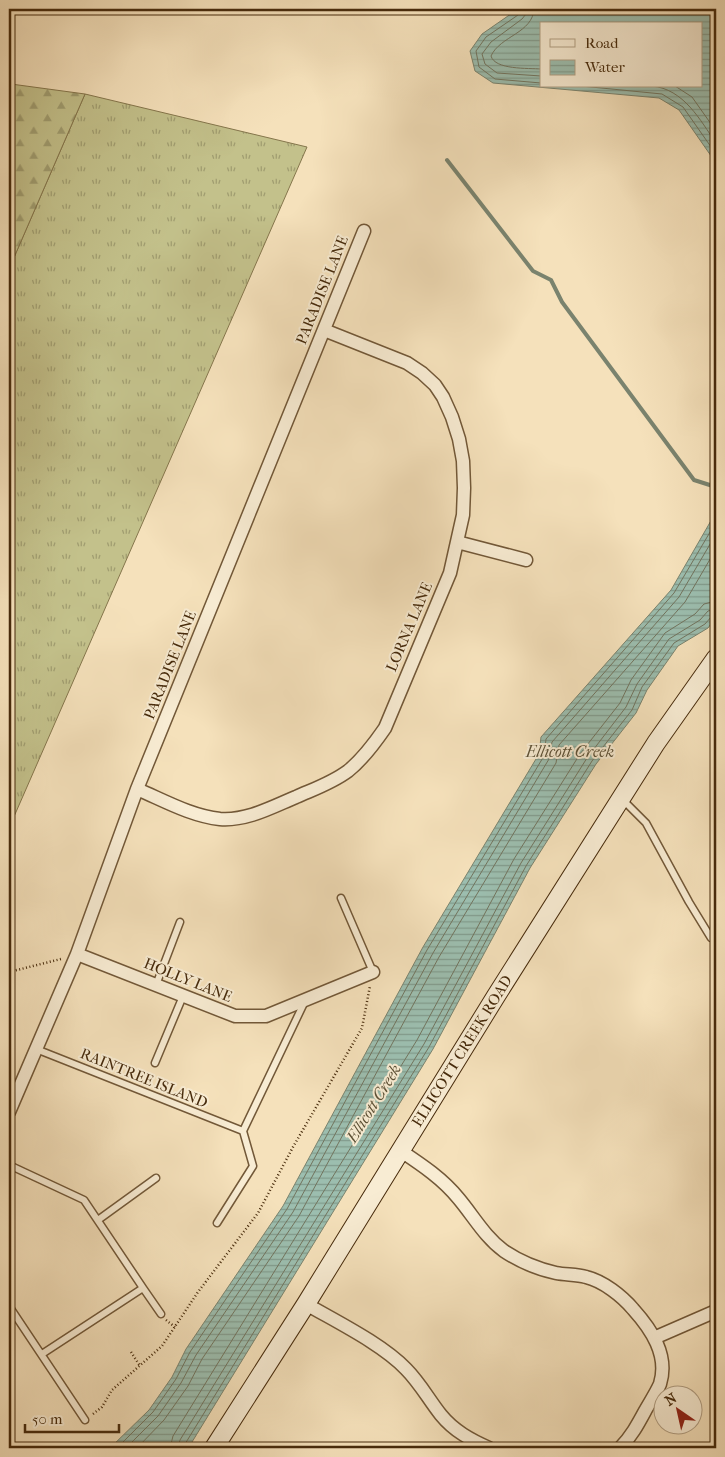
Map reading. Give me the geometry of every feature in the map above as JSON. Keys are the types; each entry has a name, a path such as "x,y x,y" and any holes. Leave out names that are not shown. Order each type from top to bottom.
{"street":[{"name":"PARADISE LANE","path":"9,1112 77,954 137,789 364,231"},
{"name":"LORNA LANE","path":"137,789 200,815 221,819 239,818 254,815 330,783 348,771 373,746 385,728 450,573 463,515 463,461 454,425 443,397 435,385 407,363 324,330"},
{"path":"457,542 526,560"},
{"name":"ELLICOTT CREEK ROAD","path":"214,1448 656,743 716,658"},
{"name":"HOLLY LANE","path":"77,954 235,1016 266,1016 373,972"},
{"path":"401,1151 445,1183 488,1236 502,1249 516,1258 535,1266 555,1273 586,1277 602,1284 629,1305 641,1318 654,1338 662,1359 662,1370 659,1384 630,1438 620,1448"},
{"path":"306,1304 391,1356 419,1383 441,1415 455,1429 471,1440 489,1448"},
{"path":"654,1338 716,1311"}],"lane":[{"path":"621,799 646,823 711,938"},
{"path":"341,898 373,972"},
{"path":"156,985 180,922"},
{"path":"155,1063 183,996"},
{"path":"217,1223 253,1166 243,1131 307,998"},
{"name":"RAINTREE ISLAND","path":"35,1048 243,1131"},
{"path":"9,1164 84,1200 142,1288 163,1316"},
{"path":"98,1220 156,1178"},
{"path":"42,1354 142,1288"},
{"path":"9,1306 86,1420"}],"path":[{"path":"9,972 57,961 77,954"},
{"path":"86,1420 102,1407 112,1390 162,1346 198,1292 258,1213 293,1147 362,1028 373,972"},
{"path":"163,1316 176,1327"},
{"path":"131,1352 140,1366"}],"green space":[{"path":"11,84 85,94 9,269 9,88"},
{"path":"85,94 307,147 9,828 9,269"}],"water":[{"path":"518,9 716,9 716,163 679,110 659,98 548,88 702,88 702,22 540,22 540,87 493,83 475,71 470,51 482,34"},
{"name":"Ellicott Creek","path":"716,512 716,617 708,628 678,646 647,690 636,713 596,764 530,868 433,1049 192,1442 188,1448 110,1448 149,1410 172,1377 186,1349 283,1206 423,947 539,754 541,737 671,590"}],"waterway":[{"path":"447,160 533,271 551,280 562,302 694,480 716,487"}]}
